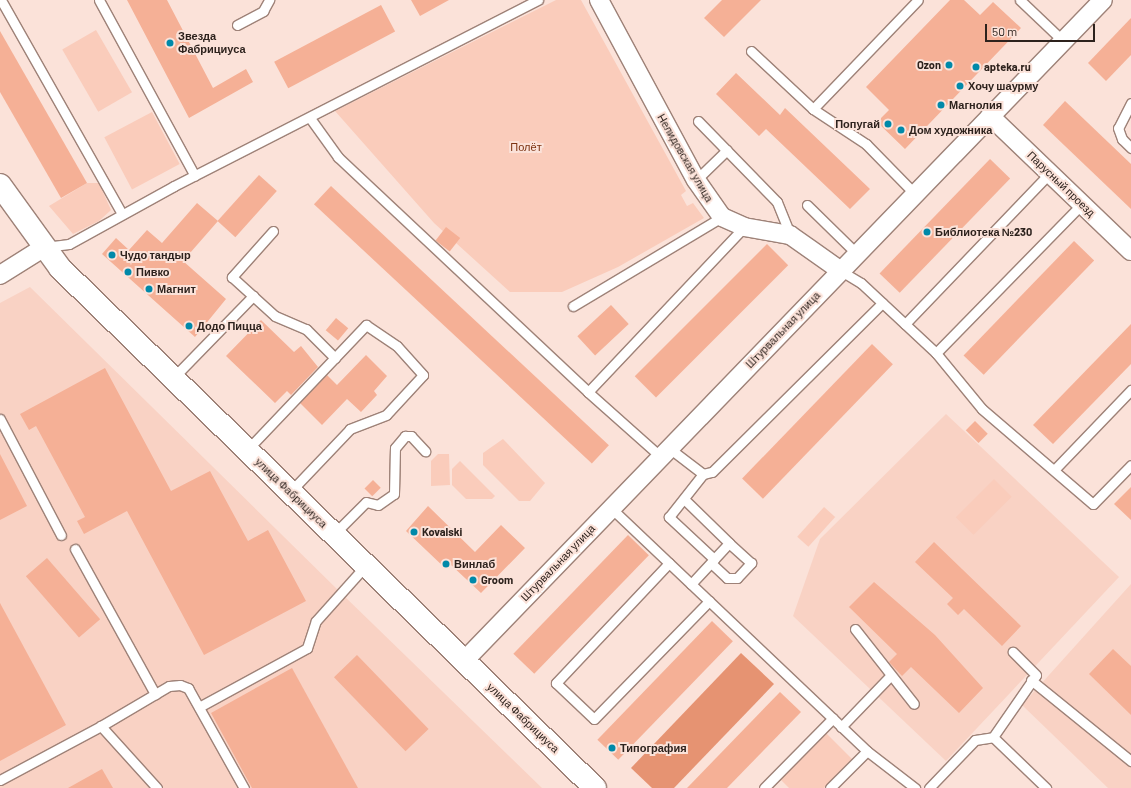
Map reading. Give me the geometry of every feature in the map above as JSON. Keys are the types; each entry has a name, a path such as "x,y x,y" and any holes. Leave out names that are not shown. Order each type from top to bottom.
{"main road":[{"name":"улица Фабрициуса","path":"0,185 42,248 173,378 595,788"}],"street":[{"name":"Нелидовская улица","path":"599,0 696,180 722,217"},
{"name":"Штурвальная улица","path":"464,661 1103,0"},
{"name":"Парусный проезд","path":"990,116 1131,251"},
{"path":"722,217 744,227 790,235 841,271"},
{"path":"0,275 42,248"}],"lane":[{"path":"2,0 122,214"},
{"path":"99,0 195,176"},
{"path":"238,25 263,11 269,0"},
{"path":"42,248 69,244 122,214 195,176 538,0"},
{"path":"813,109 918,0"},
{"path":"1020,0 1063,42"},
{"path":"751,51 813,109 866,144 916,194"},
{"path":"1131,103 1118,128 1122,139 1131,148"},
{"path":"310,118 338,157 588,392 665,453 703,474 712,472 882,303"},
{"path":"698,121 777,202 790,235"},
{"path":"696,180 726,150"},
{"path":"905,324 1050,173"},
{"path":"807,204 857,254"},
{"path":"936,353 1082,204"},
{"path":"573,306 722,217"},
{"path":"588,392 744,227"},
{"path":"272,231 232,277 275,316 306,330 335,358"},
{"path":"841,271 882,303 936,353 982,409 1055,469 1093,504 1131,465"},
{"path":"173,378 253,296"},
{"path":"247,450 366,325 397,346 423,375 386,414 350,429 290,492"},
{"path":"1055,469 1131,390"},
{"path":"0,419 61,535"},
{"path":"334,534 366,502 378,505 394,494 395,448 405,436 411,436 426,450"},
{"path":"685,500 751,563 737,578 727,578 669,517 685,500 703,474"},
{"path":"611,508 840,727 867,751 915,788"},
{"path":"691,584 729,543"},
{"path":"75,548 155,694"},
{"path":"669,563 556,683 594,719 709,601"},
{"path":"199,707 307,648 316,621 366,565"},
{"path":"855,628 890,676 914,704"},
{"path":"929,788 975,740 993,737 1031,680 1036,675 1012,652"},
{"path":"840,727 890,676"},
{"path":"1031,680 1131,760"},
{"path":"0,780 101,726 155,694 180,685 188,688 244,788"},
{"path":"764,788 832,718"},
{"path":"101,726 157,788"},
{"path":"993,737 1046,788"},
{"path":"830,788 867,751"}],"shaded area":[{"path":"30,287 341,593 542,788 0,788 0,303"},
{"path":"946,414 1119,577 946,761 793,616 820,539"},
{"path":"1131,584 1131,788 1108,788 1022,705"},
{"path":"741,653 774,684 674,788 652,788 631,768"}],"green space":[{"name":"Полёт","path":"556,0 581,0 686,191 681,195 687,206 693,203 704,218 618,267 562,292 510,292 434,223 335,111"},
{"path":"96,30 132,92 98,112 62,50"},
{"path":"152,112 180,164 132,189 104,137"},
{"path":"87,183 99,183 111,210 99,221 73,234 49,206"},
{"path":"503,439 545,483 530,501 519,501 483,465 483,453"},
{"path":"438,454 449,454 450,485 431,486 431,461"},
{"path":"460,461 495,496 492,499 466,499 452,485 452,469"},
{"path":"994,479 1012,497 973,535 956,517"},
{"path":"824,507 835,517 808,547 797,537"},
{"path":"824,731 852,759 824,788 789,788 779,778"}],"building":[{"name":"Звезда Фабрициуса","path":"127,0 167,0 213,88 246,69 253,82 189,118"},
{"path":"411,0 449,0 420,16"},
{"path":"722,0 761,0 724,37 704,18"},
{"path":"950,0 964,0 980,15 993,2 1021,28 905,149 877,122 889,110 866,87"},
{"path":"381,5 395,31 288,88 274,62"},
{"path":"1131,18 1131,55 1106,81 1088,63"},
{"path":"0,31 87,183 61,198 0,92"},
{"path":"736,73 780,115 785,108 870,189 850,209 766,129 759,136 716,94"},
{"path":"1065,101 1131,164 1131,209 1043,125"},
{"path":"990,159 1010,178 900,293 880,273"},
{"path":"259,175 277,191 235,237 218,221"},
{"path":"331,186 609,445 592,463 314,204"},
{"path":"197,203 218,221 183,261 226,299 195,337 102,254 116,238 129,250 147,230 162,243"},
{"path":"446,227 460,238 450,251 436,240"},
{"path":"1074,241 1094,260 984,375 964,355"},
{"path":"767,244 788,265 656,397 635,376"},
{"path":"611,305 629,324 595,355 577,336"},
{"path":"336,318 348,328 338,341 326,330"},
{"path":"261,320 294,352 301,346 318,367 291,395 287,391 275,403 226,356"},
{"path":"1131,324 1131,364 1053,444 1033,425"},
{"path":"872,344 893,364 763,499 742,479"},
{"path":"366,355 387,376 374,391 377,395 361,412 347,399 322,425 300,403 327,375 337,385"},
{"path":"105,368 171,491 210,471 248,541 268,530 306,601 204,655 127,511 84,534 77,521 85,517 36,426 29,430 20,414"},
{"path":"975,421 988,434 979,443 966,430"},
{"path":"0,454 27,506 0,520"},
{"path":"373,480 381,488 372,496 365,488"},
{"path":"1131,487 1131,520 1114,504"},
{"path":"428,506 475,552 501,525 525,548 481,593 450,564 446,569 406,531"},
{"path":"628,535 649,555 534,674 513,654"},
{"path":"934,542 1021,626 1002,646 964,609 958,615 947,604 953,598 915,562"},
{"path":"47,558 100,619 79,638 26,576"},
{"path":"874,582 935,635 983,688 959,713 911,667 902,676 889,662 897,654 849,607"},
{"path":"0,603 66,725 0,761"},
{"path":"712,621 733,641 618,760 597,740"},
{"path":"1113,649 1131,666 1131,715 1089,674"},
{"path":"357,655 429,729 406,751 334,677"},
{"path":"292,668 358,788 252,788 211,713"},
{"path":"780,692 801,712 727,788 687,788"},
{"path":"102,769 113,788 68,788"}],"place":[{"name":"Звезда Фабрициуса","path":"170,43"},
{"name":"Ozon","path":"949,65"},
{"name":"apteka.ru","path":"976,67"},
{"name":"Хочу шаурму","path":"960,86"},
{"name":"Магнолия","path":"941,105"},
{"name":"Попугай","path":"888,124"},
{"name":"Дом художника","path":"901,130"},
{"name":"Библиотека №230","path":"927,232"},
{"name":"Чудо тандыр","path":"112,255"},
{"name":"Пивко","path":"128,272"},
{"name":"Магнит","path":"149,289"},
{"name":"Додо Пицца","path":"189,326"},
{"name":"Kovalski","path":"414,532"},
{"name":"Винлаб","path":"446,564"},
{"name":"Groom","path":"473,580"},
{"name":"Типография","path":"612,748"}]}
